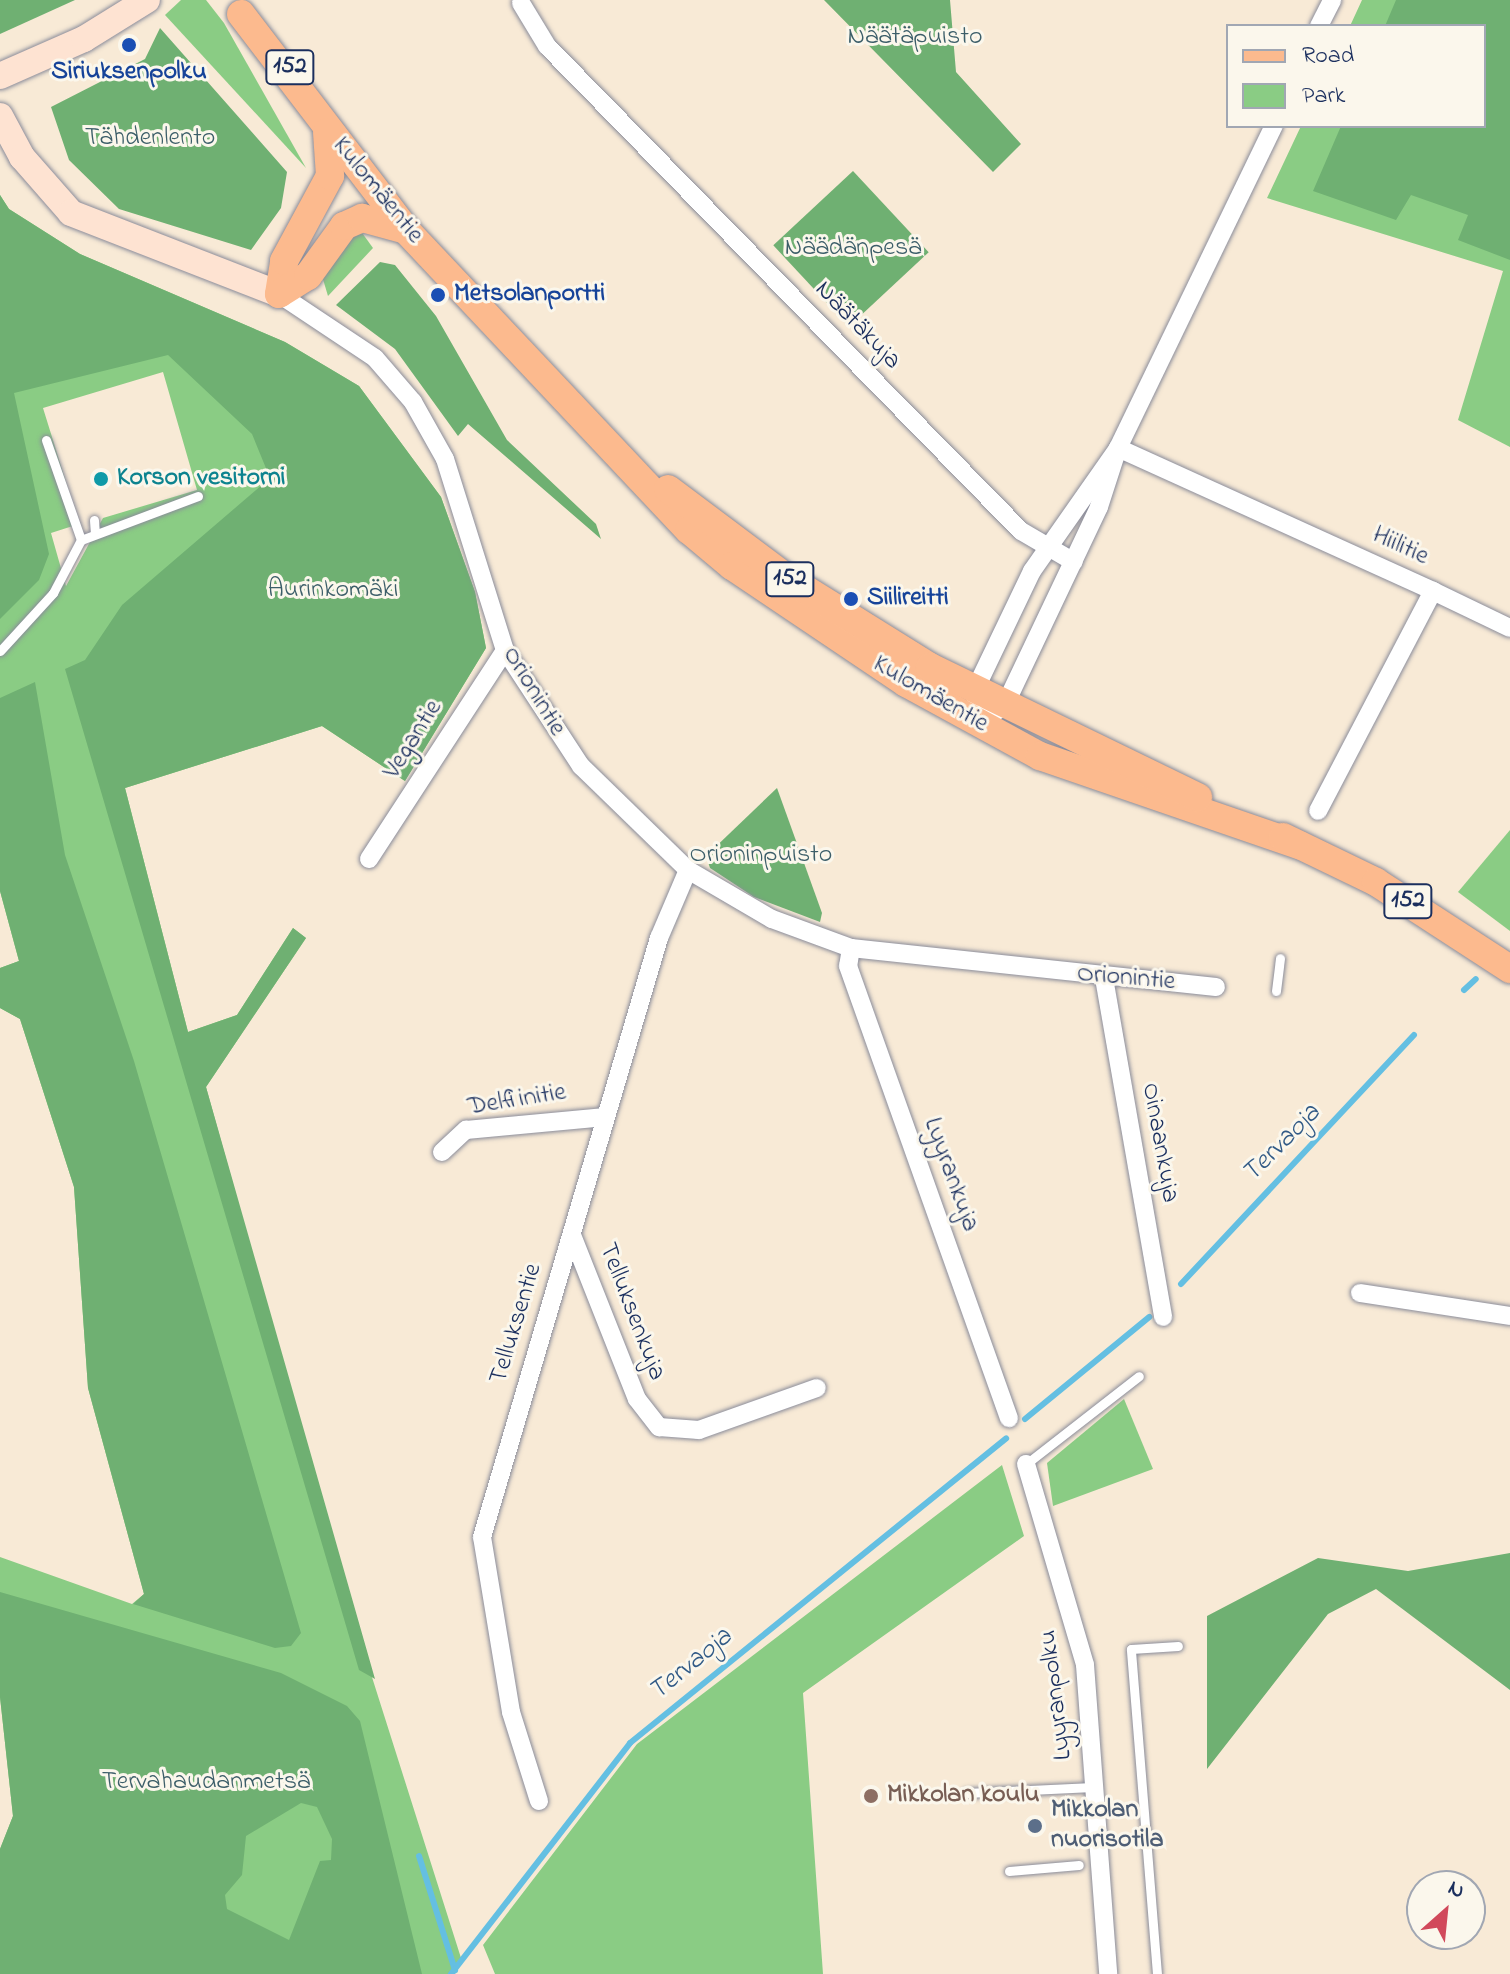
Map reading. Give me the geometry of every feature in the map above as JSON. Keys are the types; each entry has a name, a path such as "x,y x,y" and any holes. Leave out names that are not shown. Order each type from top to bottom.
{"main road":[{"path":"0,76 84,39 147,0"},
{"name":"Kulomäentie","path":"235,7 327,131 406,230 617,451 732,566 833,638 979,724 1111,783 1299,845"},
{"name":"Kulomäentie","path":"235,7 356,141 528,355"},
{"name":"Orionintie","path":"0,116 22,157 71,213 279,294"},
{"path":"279,294 284,261 330,176 327,131"},
{"path":"279,294 308,276 344,226 362,218 406,230"},
{"name":"Kulomäentie","path":"617,451 784,576 975,690 1376,882 1510,969"}],"street":[{"path":"1320,24 1332,0"},
{"name":"Näätäkuja","path":"521,3 547,46 1021,531 1047,549 1074,562"},
{"path":"1118,448 1047,549 975,690 979,724 1005,705 1074,562 1118,448 1273,128"},
{"name":"Orionintie","path":"279,294 375,358 421,414 453,481 505,650 581,766 688,870 772,919 851,948 1104,978 1216,987"},
{"name":"Hiilitie","path":"1118,448 1433,591 1318,811"},
{"path":"1433,591 1510,628"},
{"name":"Vegantie","path":"369,859 505,650"},
{"name":"Telluksentie","path":"539,1801 511,1712 482,1537 659,938 688,870"},
{"name":"Lyyrankuja","path":"851,948 848,966 1009,1418"},
{"name":"Oinaankuja","path":"1104,978 1163,1317"},
{"name":"Delfiinitie","path":"442,1152 466,1130 605,1117"},
{"name":"Telluksenkuja","path":"572,1235 637,1399 659,1427 699,1430 817,1388"},
{"path":"1360,1293 1510,1316"},
{"name":"Lyyranpolku","path":"1026,1464 1085,1665 1108,1974"}],"lane":[{"path":"46,440 81,540"},
{"path":"0,651 53,593 81,540 198,496"},
{"path":"94,520 95,534"},
{"path":"1276,991 1280,958"},
{"path":"1026,1464 1139,1376"},
{"path":"1157,1974 1131,1649 1178,1646"},
{"path":"966,1793 1093,1787"},
{"path":"1009,1871 1079,1865"}],"green space":[{"path":"0,0 75,0 0,34"},
{"path":"181,0 206,0 224,23 306,168 165,15"},
{"name":"Näätäpuisto","path":"824,0 950,0 956,72 1021,144 993,172"},
{"path":"1362,0 1510,0 1510,447 1458,420 1503,271 1267,198 1300,128 1486,128 1486,24 1351,24"},
{"path":"1396,0 1510,0 1510,260 1458,240 1468,215 1411,195 1396,220 1313,191 1340,128 1486,128 1486,24 1386,24"},
{"name":"Tähdenlento","path":"160,28 287,172 281,208 251,250 119,209 69,160 51,107 145,59"},
{"name":"Näädänpesä","path":"853,171 929,252 849,327 773,245"},
{"name":"Tervahaudanmetsä","path":"0,195 9,209 80,254 285,342 359,386 441,497 475,592 486,648 405,781 322,726 125,788 188,1032 237,1015 293,928 306,938 206,1087 358,1633 461,1958 451,1974 0,1974 0,1849 13,1816 0,1697 0,1557 132,1604 144,1594 88,1388 74,1187 20,1019 0,1008 0,968 19,961 0,891","holes":["163,372 197,490 103,518 66,586 51,533 79,524 43,408"]},
{"name":"Aurinkomäki","path":"0,195 9,209 80,254 285,342 359,386 441,497 475,592 486,648 405,781 322,726 125,788 188,1032 237,1015 293,928 306,938 206,1087 375,1679 359,1670 65,669 85,660 122,605 270,478 252,434 168,355 14,393 49,554 39,580 0,619"},
{"path":"360,230 373,248 328,296 322,276 329,258"},
{"path":"380,262 395,265 436,316 507,440 596,524 601,539 468,424 458,436 395,349 336,305"},
{"path":"35,682 65,855 134,1061 301,1633 291,1646 275,1648 133,1604 144,1594 88,1388 74,1187 20,1019 0,1008 0,968 19,961 0,891 0,698"},
{"name":"Orioninpuisto","path":"777,788 822,913 820,922 754,897 710,868 706,856"},
{"path":"1510,830 1510,931 1458,892"},
{"path":"1124,1399 1153,1469 1053,1506 1047,1463"},
{"path":"1002,1465 1024,1536 803,1693 823,1974 495,1974 483,1945 637,1744"},
{"path":"1510,1553 1510,1690 1376,1589 1328,1614 1207,1769 1207,1616 1318,1558 1408,1571"},
{"path":"0,1592 281,1673 347,1706 360,1721 422,1974 0,1974 0,1849 13,1816 0,1697","holes":["301,1803 317,1807 332,1839 331,1860 320,1861 289,1940 227,1909 225,1895 242,1875 246,1836"]}],"waterway":[{"path":"1464,990 1476,979"},
{"name":"Tervaoja","path":"1181,1284 1414,1035"},
{"name":"Tervaoja","path":"1025,1419 1149,1317"},
{"name":"Tervaoja","path":"451,1974 630,1743 1006,1438"},
{"path":"419,1856 455,1970"}],"place":[{"name":"Siriuksenpolku","path":"129,45"},
{"name":"Metsolanportti","path":"438,295"},
{"name":"Korson vesitorni","path":"101,479"},
{"name":"Siilireitti","path":"851,599"},
{"name":"Mikkolan koulu","path":"871,1796"},
{"name":"Mikkolan nuorisotila","path":"1035,1826"}]}
